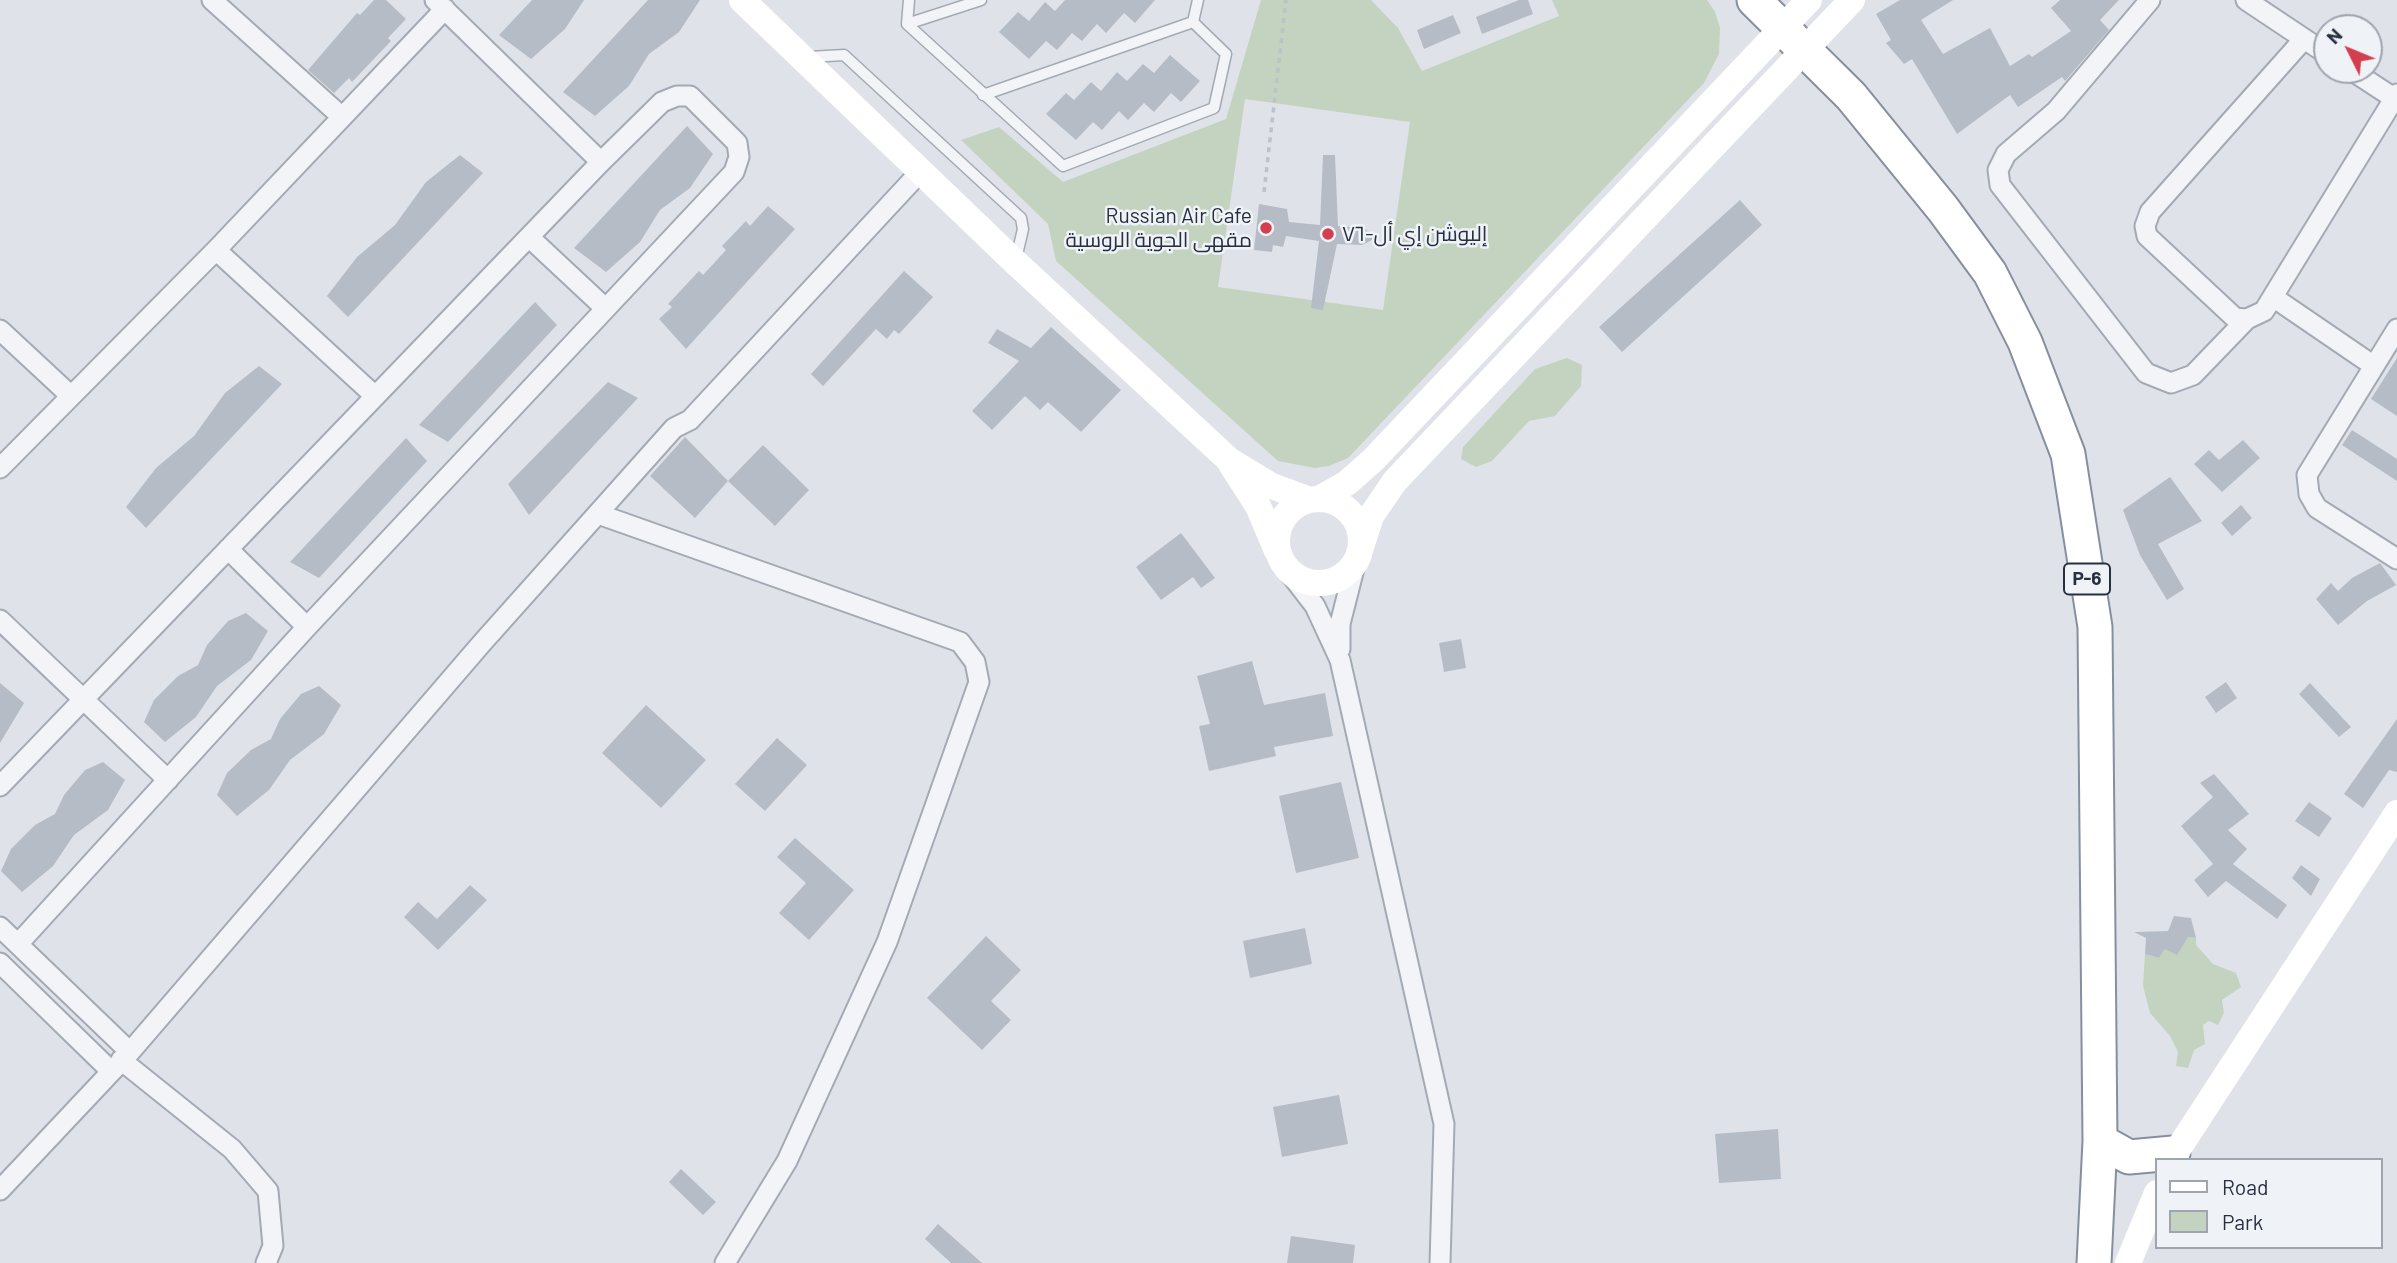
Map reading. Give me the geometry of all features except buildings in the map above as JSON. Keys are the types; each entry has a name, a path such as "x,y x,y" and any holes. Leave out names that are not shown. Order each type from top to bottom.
{"highway":[{"name":"P-6","path":"1754,0 1851,96 1943,209 1990,273 2025,342 2068,454 2095,627 2100,1141 2094,1263"},
{"path":"2100,1141 2129,1157 2172,1156"}],"street":[{"path":"212,0 342,117"},
{"path":"742,0 1016,262 1229,460 1272,486 1315,499 1338,503 1353,516 1361,533 1358,557 1345,575 1320,584 1303,581 1284,564 1276,538 1281,521 1293,507 1315,499 1347,483 1373,460 1794,38 1852,0"},
{"path":"1340,660 1340,624 1358,557 1371,516 1395,481 1794,38 1809,0"},
{"path":"2150,0 2056,111 2006,154 1998,170 2000,186 2146,373 2171,383 2193,375 2247,319 2264,311 2396,97 2374,84"},
{"path":"2246,0 2313,45"},
{"path":"0,468 216,250 342,117 440,5 601,162"},
{"path":"2247,319 2235,318 2147,236 2145,226 2150,212 2304,39"},
{"path":"0,786 601,162 662,102 677,96 690,96 737,143 739,157 734,172 307,627 18,944"},
{"path":"0,1190 121,1061 674,428 690,420 921,171"},
{"path":"529,237 605,309"},
{"path":"216,250 376,396"},
{"path":"2273,297 2374,366"},
{"path":"2397,329 2307,475 2309,494 2317,508 2397,559"},
{"path":"0,330 71,396"},
{"path":"1229,460 1258,506 1284,564 1315,606 1329,631 1340,660 1444,1124 1440,1263"},
{"path":"598,513 960,642 975,662 979,682 887,942 788,1161 725,1263"},
{"path":"228,549 307,627"},
{"path":"0,620 85,697 168,780"},
{"path":"2172,1156 2397,813"},
{"path":"0,927 121,1061"},
{"path":"0,963 232,1149 268,1191 273,1246 266,1263"},
{"path":"2128,1263 2156,1195"}],"lane":[{"path":"907,24 909,0"},
{"path":"907,24 981,0"},
{"path":"1193,22 1198,0"},
{"path":"907,24 1063,166 1214,108 1226,54 1193,22"},
{"path":"983,95 1193,22"},
{"path":"801,58 844,55 1021,218 1023,229 1016,262"}],"path":[{"path":"1264,192 1286,0"}],"green space":[{"path":"1261,0 1371,0 1398,28 1422,71 1559,16 1552,0 1707,0 1715,12 1720,28 1719,54 1704,83 1348,458 1329,466 1315,468 1278,461 1056,261 1048,224 961,140 999,127 1063,182 1226,119","holes":["1245,99 1410,122 1383,310 1218,287"]},
{"path":"1567,358 1582,365 1581,386 1555,416 1529,421 1492,461 1476,467 1461,459 1463,447 1535,369"},
{"path":"2188,937 2196,938 2196,945 2213,964 2236,973 2241,987 2222,1000 2224,1013 2218,1025 2209,1021 2203,1025 2205,1044 2194,1050 2188,1068 2176,1066 2178,1052 2170,1036 2150,1013 2143,986 2145,954 2159,958 2165,949"}],"place":[{"name":"Russian Air Cafe مقهى الجوية الروسية","path":"1266,228"},
{"name":"إليوشن إي أل-٧٦","path":"1328,234"}]}
